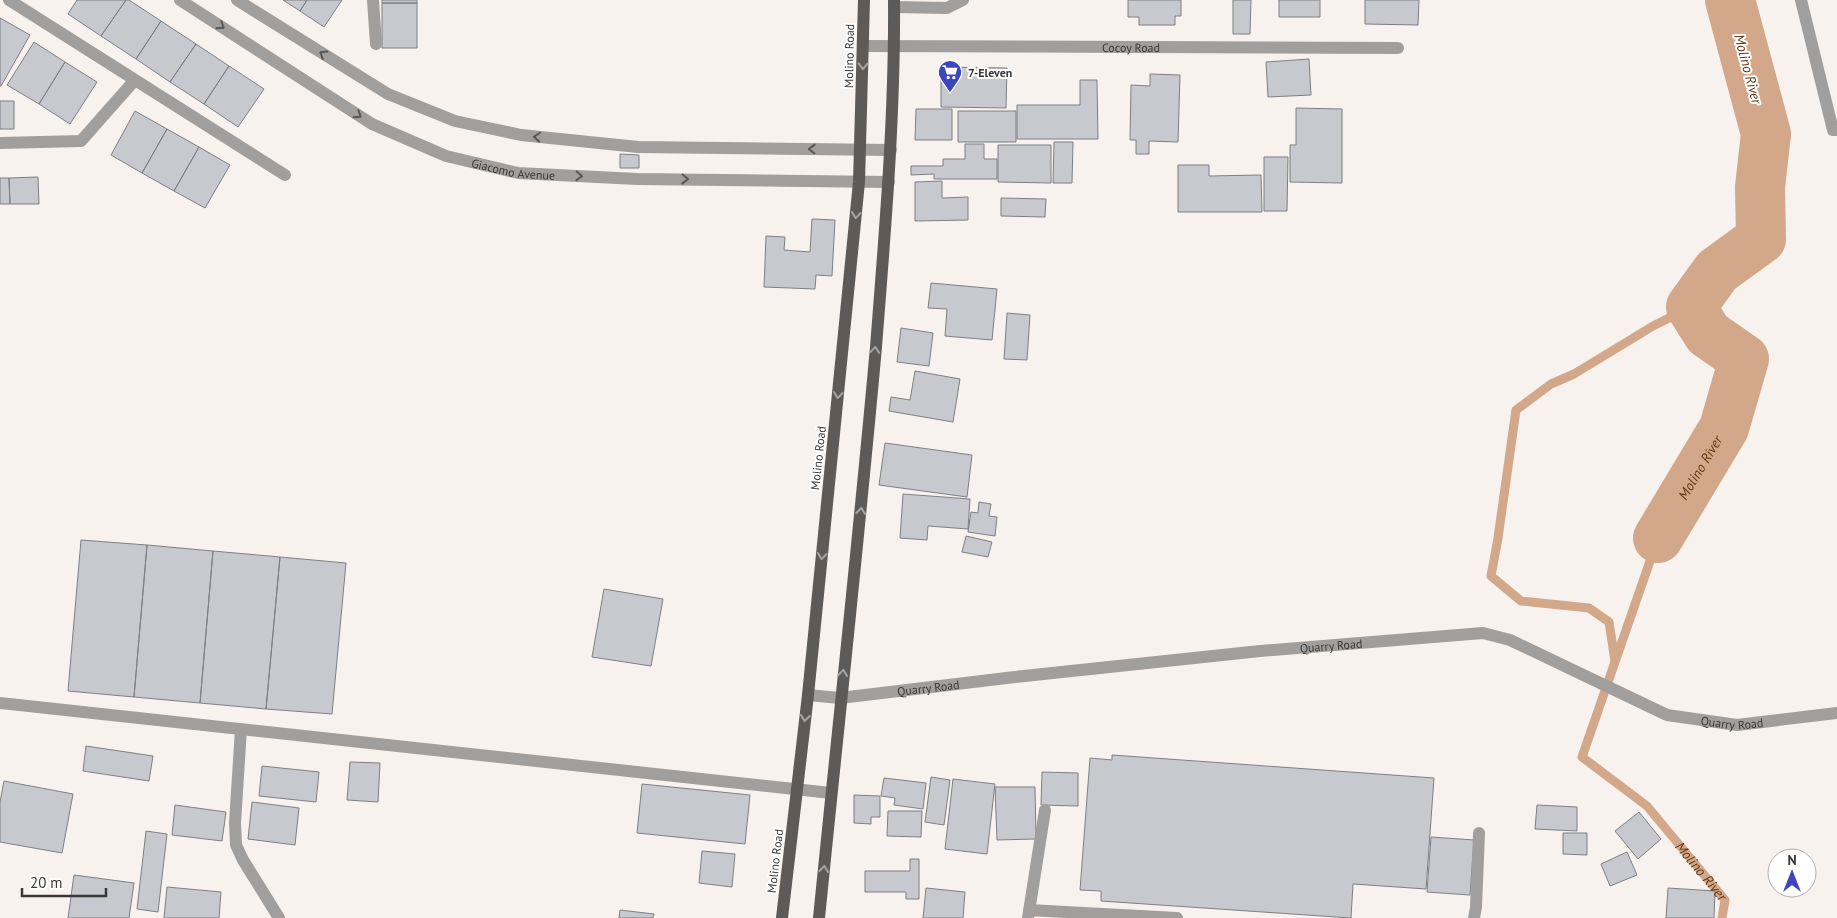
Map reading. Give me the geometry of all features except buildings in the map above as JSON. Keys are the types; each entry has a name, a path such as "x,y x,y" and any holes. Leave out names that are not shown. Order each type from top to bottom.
{"main road":[{"name":"Molino Road","path":"782,918 808,695 859,182 864,0"},
{"path":"819,918 840,698 864,482 890,182 894,3"}],"street":[{"path":"9,0 134,81 286,175"},
{"name":"Giacomo Avenue","path":"180,0 372,124 446,156 518,173 637,179 890,182"},
{"path":"237,0 388,94 456,121 521,136 638,147 891,150"},
{"path":"373,0 376,44"},
{"path":"894,3 947,8 963,0"},
{"path":"1801,0 1833,130 1837,130"},
{"name":"Cocoy Road","path":"863,46 1398,48"},
{"path":"0,143 81,141 134,81"},
{"name":"Quarry Road","path":"808,695 840,698 1260,651 1484,633 1510,640 1668,715 1737,725 1837,712"},
{"path":"0,703 831,793"},
{"path":"241,729 235,823 236,844 242,860 280,918"},
{"path":"1045,810 1029,914 1177,918"},
{"path":"1474,918 1479,833"}],"waterway":[{"name":"Molino River","path":"1658,538 1724,428 1744,359 1708,334 1691,307 1717,271 1761,239 1760,187 1766,134 1730,0"},
{"path":"1615,661 1609,622 1589,608 1521,601 1491,576 1516,410 1551,384 1574,374 1653,326 1691,307"},
{"name":"Molino River","path":"1658,538 1582,757 1647,806 1725,900 1722,918"}],"place":[{"name":"7-Eleven","path":"950,93"}]}
